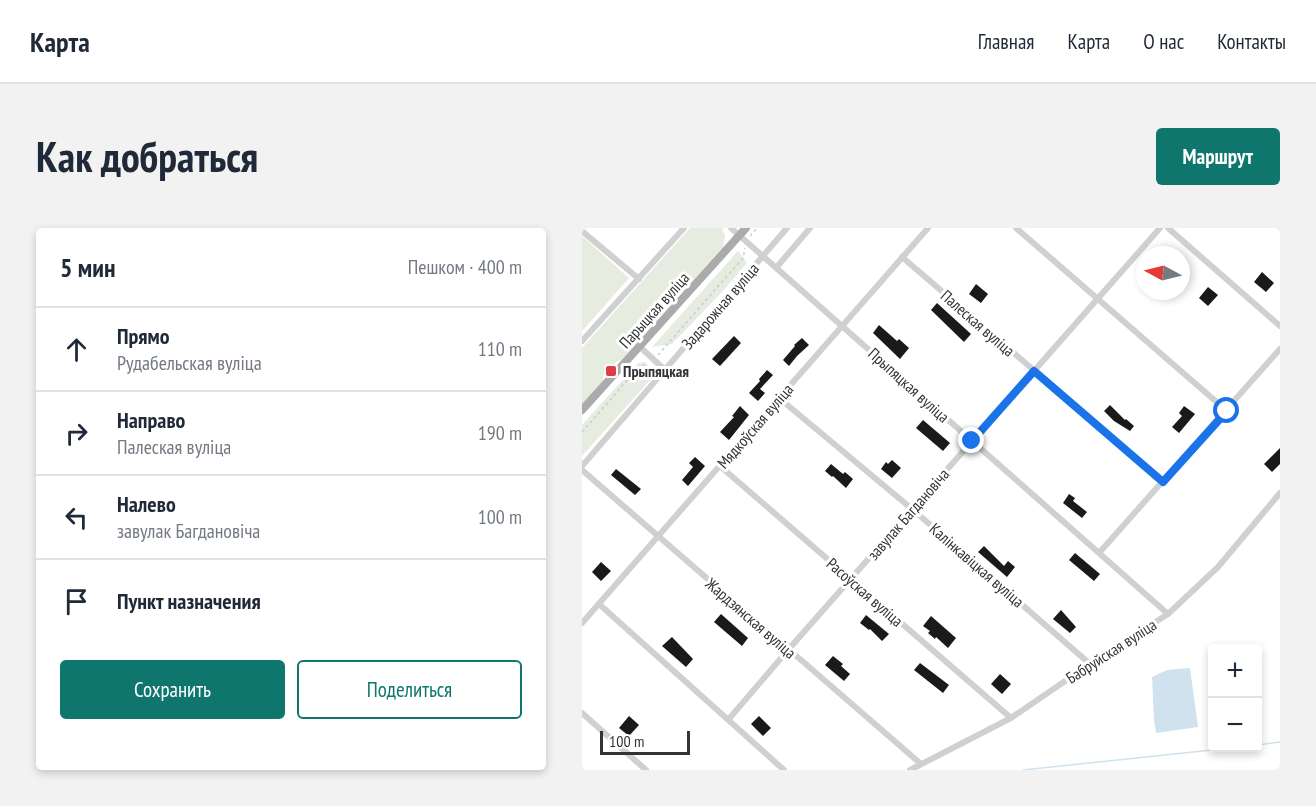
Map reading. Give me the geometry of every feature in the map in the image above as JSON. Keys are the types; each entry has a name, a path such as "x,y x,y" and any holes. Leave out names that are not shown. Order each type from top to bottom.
{"main road":[{"name":"Парыцкая вуліца","path":"582,410 639,346 743,238 746,228"}],"street":[{"path":"582,341 684,228"},
{"name":"Прыпяцкая вуліца","path":"731,228 1168,614"},
{"name":"Задарожная вуліца","path":"582,468 787,228"},
{"path":"776,268 810,228"},
{"name":"Мядкоўская вуліца","path":"582,623 928,228"},
{"path":"1016,228 1227,411"},
{"name":"завулак Багдановіча","path":"728,720 1160,228"},
{"path":"1168,228 1280,326"},
{"path":"582,231 639,279"},
{"name":"Палеская вуліца","path":"902,257 1163,482"},
{"path":"639,346 665,370"},
{"path":"1100,554 1280,349"},
{"name":"Калінкавіцкая вуліца","path":"779,398 912,509 1090,664"},
{"name":"Расоўская вуліца","path":"720,466 1011,718"},
{"name":"Жардзянская вуліца","path":"582,468 921,765"},
{"name":"Бабруйская вуліца","path":"910,770 1011,718 1168,614 1218,567 1280,493"},
{"path":"599,604 784,770"},
{"path":"582,713 646,770"}],"path":[{"path":"582,432 639,369 654,360 743,258 743,238 757,228"}],"shaded area":[{"path":"690,228 722,228 725,236 723,247 621,360 616,362 603,376 603,381 582,404 582,348"},
{"path":"582,236 629,278 582,331"},
{"path":"738,251 747,263 721,293 672,344 652,347"},
{"path":"644,362 652,368 655,374 582,456 582,425 638,363"}],"water":[{"path":"1190,668 1198,727 1156,733 1152,677 1167,670"}],"building":[{"path":"1262,272 1274,283 1266,292 1254,282"},
{"path":"976,284 988,294 981,303 969,294"},
{"path":"1208,287 1218,295 1208,306 1199,298"},
{"path":"937,303 971,334 964,342 931,310"},
{"path":"879,325 909,348 900,359 873,333"},
{"path":"734,336 741,343 720,366 712,359"},
{"path":"802,338 809,345 789,366 783,360"},
{"path":"767,370 773,375 760,389 765,393 758,401 749,393"},
{"path":"1110,405 1134,426 1130,431 1114,421 1104,411"},
{"path":"740,406 749,415 729,440 720,432 734,417 732,416"},
{"path":"1184,406 1195,414 1179,433 1172,427 1182,416 1179,413"},
{"path":"923,420 950,443 943,451 916,428"},
{"path":"1280,448 1280,464 1272,472 1264,464"},
{"path":"695,457 705,466 688,486 682,480 693,467 689,463"},
{"path":"892,460 901,468 892,478 881,469 886,462 888,464"},
{"path":"831,464 853,479 846,488 825,471"},
{"path":"616,469 641,489 635,495 611,475"},
{"path":"1069,494 1075,498 1073,501 1087,512 1082,518 1063,503"},
{"path":"984,546 1004,566 1008,561 1015,567 1007,577 978,552"},
{"path":"1075,553 1100,574 1094,581 1069,560"},
{"path":"601,562 611,571 601,581 592,572"},
{"path":"1061,610 1076,627 1070,633 1053,619"},
{"path":"721,614 748,638 742,646 714,622"},
{"path":"866,615 889,634 882,641 860,623"},
{"path":"931,616 956,638 948,648 928,633 930,631 923,626"},
{"path":"672,637 693,659 686,667 662,646"},
{"path":"833,656 850,674 844,681 825,665"},
{"path":"920,663 949,685 943,693 914,670"},
{"path":"1000,674 1011,684 1002,694 991,684"},
{"path":"629,716 639,725 629,736 619,728"},
{"path":"759,716 771,728 763,736 751,724"}],"waterway":[{"path":"1262,744 1280,742"},
{"path":"1023,770 1208,750"}],"place":[{"name":"Прыпяцкая","path":"611,371"}],"route":[{"path":"972,441 1034,371 1163,482 1227,411"}]}
